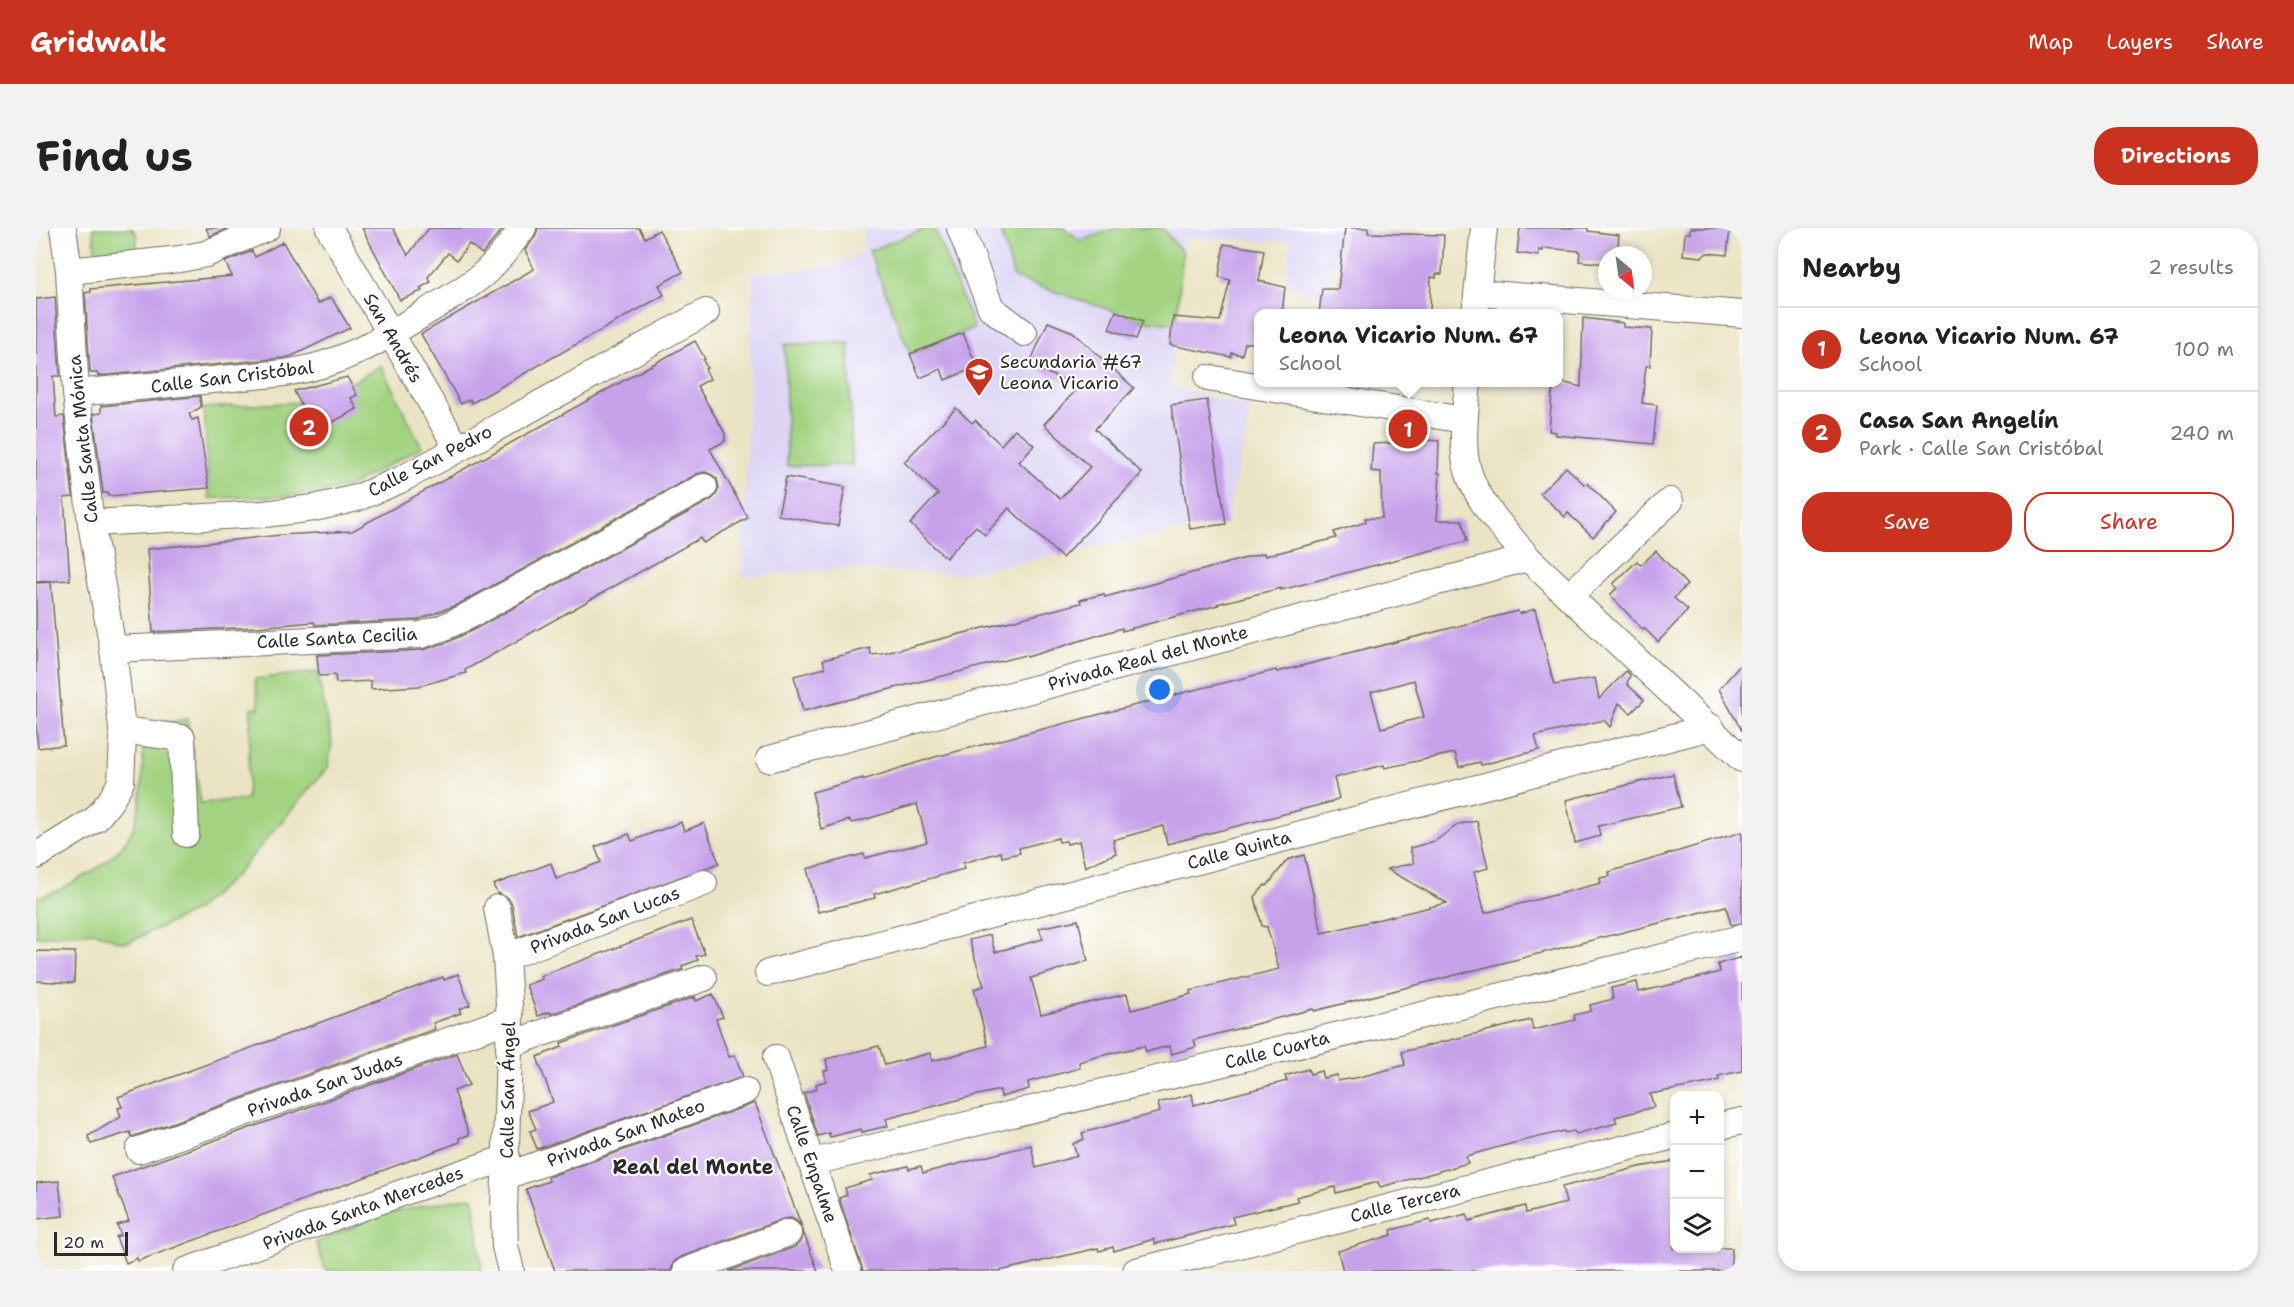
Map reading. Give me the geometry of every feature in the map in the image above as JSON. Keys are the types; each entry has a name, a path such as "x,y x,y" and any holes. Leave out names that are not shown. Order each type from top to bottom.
{"street":[{"name":"Calle Santa Mónica","path":"63,228 69,272 76,393 91,523 113,649"},
{"path":"69,272 206,255 267,228"},
{"name":"San Andrés","path":"329,228 458,449"},
{"name":"Calle San Cristóbal","path":"76,393 315,369 342,360 391,333 482,276 523,228"},
{"path":"960,228 991,308 1024,333"},
{"path":"1484,228 1477,303 1742,314"},
{"name":"Calle San Pedro","path":"91,523 264,514 315,508 357,498 400,480 706,312"},
{"path":"1208,378 1254,386"},
{"path":"1263,387 1464,420"},
{"path":"1467,387 1464,420 1465,457 1470,476 1486,505 1528,558 1742,759"},
{"name":"Calle Santa Cecilia","path":"113,649 421,635 466,617 704,487"},
{"path":"1569,596 1670,501"},
{"name":"Privada Real del Monte","path":"769,759 1528,558"},
{"path":"36,856 96,819 111,800 120,782 123,758 122,730 113,649"},
{"name":"Calle Quinta","path":"768,973 1711,728"},
{"path":"122,730 182,738 186,834"},
{"name":"Privada San Lucas","path":"506,957 704,883"},
{"name":"Calle San Ángel","path":"497,908 506,957 510,1032 505,1246 511,1271"},
{"name":"Calle Cuarta","path":"813,1162 1742,938"},
{"name":"Privada San Judas","path":"139,1150 510,1032 704,978"},
{"name":"Calle Enpalme","path":"776,1058 848,1271"},
{"name":"Privada San Mateo","path":"507,1167 745,1091"},
{"path":"1724,1125 1742,1121"},
{"name":"Calle Tercera","path":"1136,1271 1670,1137"},
{"name":"Privada Santa Mercedes","path":"186,1271 407,1191 507,1167"},
{"path":"686,1271 788,1233"}],"shaded area":[{"name":"Secundaria #67 Leona Vicario","path":"865,228 1347,228 1342,232 1340,264 1331,265 1329,296 1303,293 1296,287 1285,283 1291,242 1185,237 1170,386 1251,408 1226,524 962,574 840,569 742,577 753,273 834,266 863,252"}],"green space":[{"path":"93,228 132,228 137,235 137,252 96,256"},
{"path":"927,228 934,228 974,328 910,354 869,251"},
{"path":"1000,228 1064,228 1081,241 1116,228 1162,228 1183,253 1176,324 1143,321 1014,278"},
{"path":"849,343 852,465 787,466 785,344"},
{"path":"381,366 422,447 350,486 316,493 281,496 209,498 204,408 314,401"},
{"path":"317,672 332,742 328,767 236,875 195,911 129,942 120,942 96,932 36,937 36,897 60,889 105,863 131,833 141,798 144,733 149,727 187,719 201,803 247,799 251,708 259,708 255,679"},
{"path":"470,1197 474,1199 482,1271 326,1271 316,1243 382,1214"}],"building":[{"path":"206,228 229,228 210,236"},
{"path":"362,228 393,228 408,255 429,228 504,228 482,254 469,244 457,260 448,253 428,277 431,282 420,288 422,291 400,300"},
{"path":"538,228 639,228 645,238 659,230 683,272 659,285 664,295 472,403 470,399 461,404 421,334 534,269 525,250 535,237"},
{"path":"1345,228 1368,228 1368,233 1444,235 1442,274 1436,274 1436,278 1431,277 1430,309 1320,309 1322,289 1338,289"},
{"path":"1520,228 1588,228 1588,231 1619,235 1618,246 1598,246 1598,263 1579,261 1580,251 1543,248 1543,251 1539,250 1539,256 1517,253"},
{"path":"1690,228 1730,228 1727,255 1707,253 1702,257 1683,255 1685,233 1690,233"},
{"path":"283,242 318,304 331,297 350,328 292,356 283,358 98,376 97,373 90,373 85,293 91,292 91,289 232,276 225,262 252,251 255,257"},
{"path":"1224,244 1264,250 1259,281 1285,287 1283,309 1254,309 1254,343 1245,343 1242,355 1232,353 1231,357 1170,345 1173,317 1220,321 1230,280 1219,277"},
{"path":"55,297 60,376 53,376 56,417 64,416 73,497 64,498 70,580 36,582 36,299"},
{"path":"1116,311 1143,321 1136,339 1109,329"},
{"path":"1583,318 1623,323 1623,327 1652,329 1650,366 1646,366 1642,403 1657,405 1653,444 1556,435 1556,432 1549,431 1554,387 1563,387 1563,382 1581,387"},
{"path":"1048,322 1073,332 1134,388 1095,429 1142,473 1062,558 1009,508 985,535 976,526 946,558 910,524 938,494 904,462 956,408 972,423 975,420 1001,445 1015,429 1034,445 1019,462 1060,499 1090,467 1044,424 1079,387 1029,365"},
{"path":"963,333 977,367 945,380 941,369 920,378 910,354"},
{"path":"695,341 705,359 703,360 707,368 705,369 710,379 697,386 725,433 725,441 710,449 748,518 703,543 700,538 465,670 466,673 419,686 371,689 371,681 336,683 335,675 319,676 317,655 422,650 448,642 711,500 719,488 717,479 705,472 697,474 459,604 418,620 315,625 314,622 153,632 147,549 281,535 352,531"},
{"path":"347,377 357,395 351,398 357,409 327,425 302,407 294,391"},
{"path":"200,396 201,407 189,414 192,420 198,418 209,488 109,496 108,493 103,493 93,414 101,413 101,406"},
{"path":"1207,400 1226,524 1190,529 1171,405"},
{"path":"1413,439 1439,441 1438,473 1440,473 1437,520 1462,520 1467,541 1281,590 1281,588 1217,604 1122,631 1122,628 1027,657 1026,655 803,711 794,676 825,668 823,660 870,648 871,655 882,654 1081,603 1080,600 1104,594 1105,597 1264,553 1265,556 1336,538 1334,532 1366,522 1365,518 1382,518 1381,472 1371,471 1373,444 1412,442"},
{"path":"1566,467 1585,485 1587,483 1616,512 1593,537 1568,513 1565,517 1540,493"},
{"path":"786,477 845,487 838,526 778,515"},
{"path":"1656,551 1687,585 1674,598 1688,610 1658,642 1644,628 1643,630 1610,595 1617,588 1613,584 1637,561 1641,565"},
{"path":"51,582 64,745 38,748 36,583"},
{"path":"1535,609 1554,685 1595,678 1599,699 1626,671 1630,675 1627,684 1644,700 1631,713 1619,703 1610,727 1604,720 1535,736 1539,750 1481,765 1480,762 1459,767 1455,753 1385,768 1384,765 1334,778 1339,798 1331,802 1167,844 1163,826 1113,840 1116,853 1085,867 1079,841 1067,844 1066,841 1059,842 1058,838 1019,848 1020,853 1002,857 1001,852 963,863 964,869 874,894 875,898 818,912 807,869 864,854 865,858 927,842 917,804 852,823 849,820 821,829 812,792 863,778 863,780 935,757 1190,691 1276,670 1277,672 1518,611 1519,614","holes":["1414,680 1424,717 1381,728 1371,692"]},
{"path":"1742,663 1742,731 1719,689"},
{"path":"1673,774 1681,807 1598,826 1600,836 1575,843 1566,800"},
{"path":"1477,821 1488,868 1474,872 1485,913 1601,883 1600,878 1610,876 1609,872 1742,832 1742,923 1731,925 1726,906 1194,1040 1196,1047 1171,1054 1169,1046 1146,1052 1144,1046 1100,1056 1079,1062 1080,1068 1028,1082 1029,1089 1001,1097 1000,1090 886,1119 888,1126 862,1132 861,1129 830,1137 829,1133 818,1136 804,1093 817,1089 816,1084 826,1081 824,1071 828,1070 826,1059 879,1046 885,1065 930,1053 932,1061 988,1046 974,989 984,986 969,940 990,935 995,952 1043,939 1039,928 1078,920 1088,961 1031,978 1041,1014 1127,994 1131,1010 1191,994 1190,991 1279,969 1267,927 1262,926 1255,897 1265,885 1267,886 1287,860 1304,855 1322,933 1447,903 1387,869 1414,863 1410,848 1435,841 1459,824"},
{"path":"681,822 684,831 704,823 719,863 518,937 512,905 508,898 497,893 493,885 551,863 556,879 601,862 595,847 629,834 632,841"},
{"path":"691,920 705,954 696,956 698,960 682,966 683,969 551,1014 550,1012 538,1016 526,985 542,979 540,976"},
{"path":"36,951 75,952 74,983 36,981"},
{"path":"1742,957 1742,1071 1718,1076 1719,1080 1709,1083 1650,1094 1654,1107 1615,1117 1617,1123 1576,1134 1574,1131 1565,1133 1564,1131 1510,1144 1466,1156 1468,1163 1426,1175 1380,1187 1378,1182 1336,1193 1335,1187 1296,1197 1298,1201 1232,1217 1234,1224 1155,1244 1154,1239 1114,1251 1113,1247 1099,1251 1098,1248 1000,1271 863,1271 839,1198 847,1195 845,1188 872,1180 870,1175 908,1166 909,1169 921,1166 923,1173 1031,1145 1036,1168 1077,1156 1073,1144 1084,1139 1082,1133 1160,1112 1158,1103 1192,1094 1194,1105 1287,1081 1285,1076 1308,1069 1310,1074 1321,1071 1323,1078 1337,1075 1338,1081 1360,1077 1405,1065 1402,1052 1531,1020 1533,1030 1575,1020 1574,1015 1591,1011 1590,1005 1613,999 1611,988 1637,982 1639,992 1678,983 1720,972 1718,964"},
{"path":"458,974 470,1005 459,1009 461,1013 433,1023 435,1029 132,1137 130,1132 91,1144 88,1136 121,1117 118,1108 122,1107 118,1097 443,977 444,980"},
{"path":"713,994 723,1017 716,1019 729,1057 735,1055 743,1077 537,1149 530,1131 536,1129 528,1111 553,1102 537,1057 562,1047 561,1043 695,997 696,1001"},
{"path":"457,1054 469,1085 454,1091 469,1135 459,1138 460,1142 138,1261 137,1258 126,1263 116,1237 121,1235 117,1225 129,1221 112,1177"},
{"path":"755,1103 802,1227 791,1218 783,1219 681,1257 674,1262 671,1271 555,1271 526,1189 549,1181 548,1177"},
{"path":"1670,1162 1670,1253 1724,1253 1724,1248 1732,1248 1730,1271 1343,1271 1338,1251 1392,1235 1391,1230 1467,1214 1469,1221 1525,1206 1526,1213 1566,1203 1562,1187 1639,1167"},
{"path":"59,1181 63,1216 36,1219 36,1183"},
{"path":"802,1229 818,1271 729,1271 794,1247 803,1236"}],"place":[{"name":"Secundaria #67 Leona Vicario","path":"979,398"},
{"name":"Casa San Angelín","path":"309,427"},
{"name":"Leona Vicario Num. 67","path":"1408,429"}],"district":[{"name":"Real del Monte","path":"693,1167"}]}
